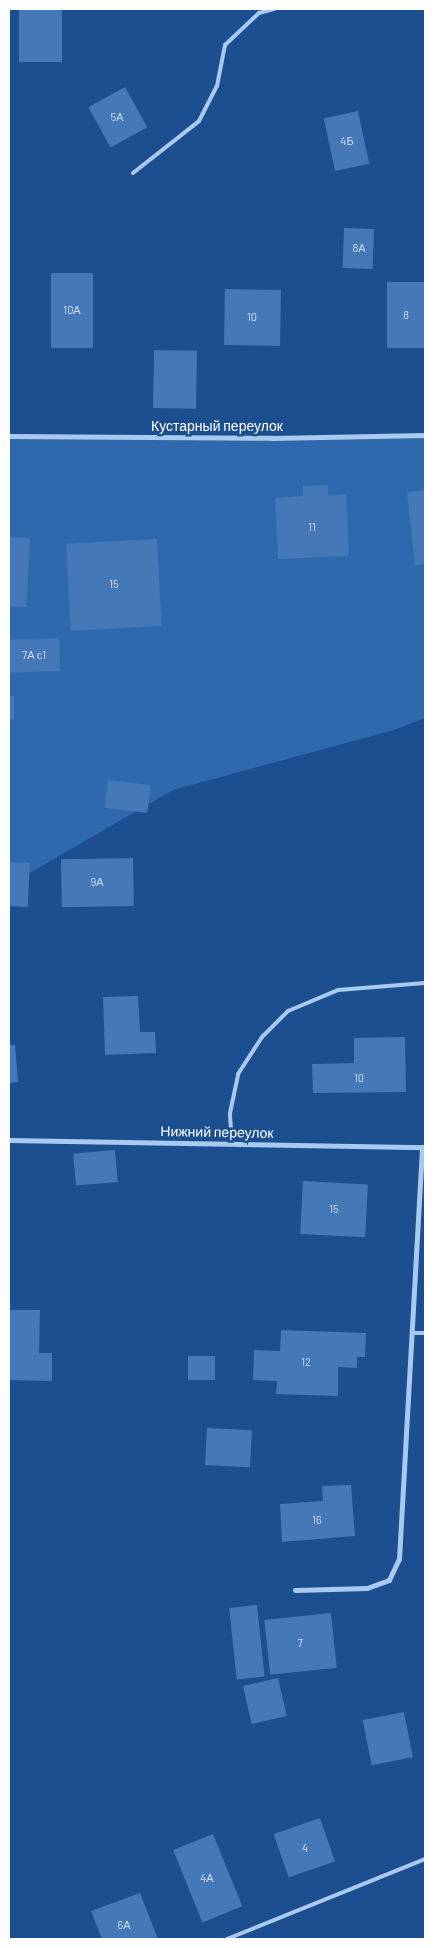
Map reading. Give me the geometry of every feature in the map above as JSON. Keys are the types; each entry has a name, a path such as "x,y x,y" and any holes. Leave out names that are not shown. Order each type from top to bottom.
{"street":[{"name":"Кустарный переулок","path":"9,436 272,438 425,435"},
{"name":"Нижний переулок","path":"9,1140 424,1147"},
{"path":"295,1590 367,1588 388,1580 399,1559 424,1147"}],"lane":[{"path":"133,172 198,121 217,86 225,45 259,13 274,9"},
{"path":"232,1144 230,1113 238,1074 262,1037 288,1011 338,990 425,983"},
{"path":"412,1333 425,1333"},
{"path":"227,1939 425,1858"}],"shaded area":[{"path":"425,435 425,718 394,730 173,790 9,885 9,436 272,438"}],"building":[{"path":"19,9 62,9 62,62 19,62"},
{"path":"125,87 147,127 111,148 88,107"},
{"path":"358,111 369,164 335,171 324,118"},
{"path":"344,228 374,229 373,269 343,268"},
{"path":"51,273 93,273 93,348 51,348"},
{"path":"387,282 425,282 425,348 387,348"},
{"path":"225,289 281,290 280,346 224,345"},
{"path":"154,350 197,351 196,409 153,408"},
{"path":"328,485 328,495 346,494 349,556 278,559 275,498 303,496 303,486"},
{"path":"425,490 425,564 415,565 407,492"},
{"path":"9,537 30,538 26,607 9,606"},
{"path":"157,539 162,626 71,631 66,544"},
{"path":"59,638 60,671 10,673 9,640"},
{"path":"9,696 14,696 14,719 9,719"},
{"path":"108,780 151,785 147,813 105,808"},
{"path":"133,858 134,906 62,907 61,859"},
{"path":"9,862 30,863 28,907 9,906"},
{"path":"138,996 140,1032 155,1032 156,1053 105,1055 103,997"},
{"path":"405,1037 406,1092 313,1093 312,1064 354,1063 354,1038"},
{"path":"9,1045 15,1045 18,1082 9,1083"},
{"path":"115,1150 118,1182 76,1186 73,1154"},
{"path":"303,1181 368,1184 365,1237 300,1234"},
{"path":"9,1310 40,1310 39,1353 52,1353 52,1381 9,1380"},
{"path":"281,1330 366,1333 365,1357 357,1357 357,1368 338,1367 338,1396 276,1394 277,1381 253,1380 254,1350 280,1351"},
{"path":"188,1356 215,1356 215,1380 188,1380"},
{"path":"207,1428 252,1430 250,1467 205,1465"},
{"path":"351,1485 355,1536 282,1542 280,1504 323,1501 322,1486"},
{"path":"257,1605 265,1677 237,1680 229,1608"},
{"path":"331,1613 337,1668 270,1675 264,1620"},
{"path":"278,1678 287,1716 252,1724 243,1686"},
{"path":"404,1712 413,1757 372,1765 363,1720"},
{"path":"320,1818 335,1861 289,1877 274,1834"},
{"path":"213,1834 242,1906 202,1922 173,1850"},
{"path":"140,1893 158,1939 102,1939 91,1911"}]}
